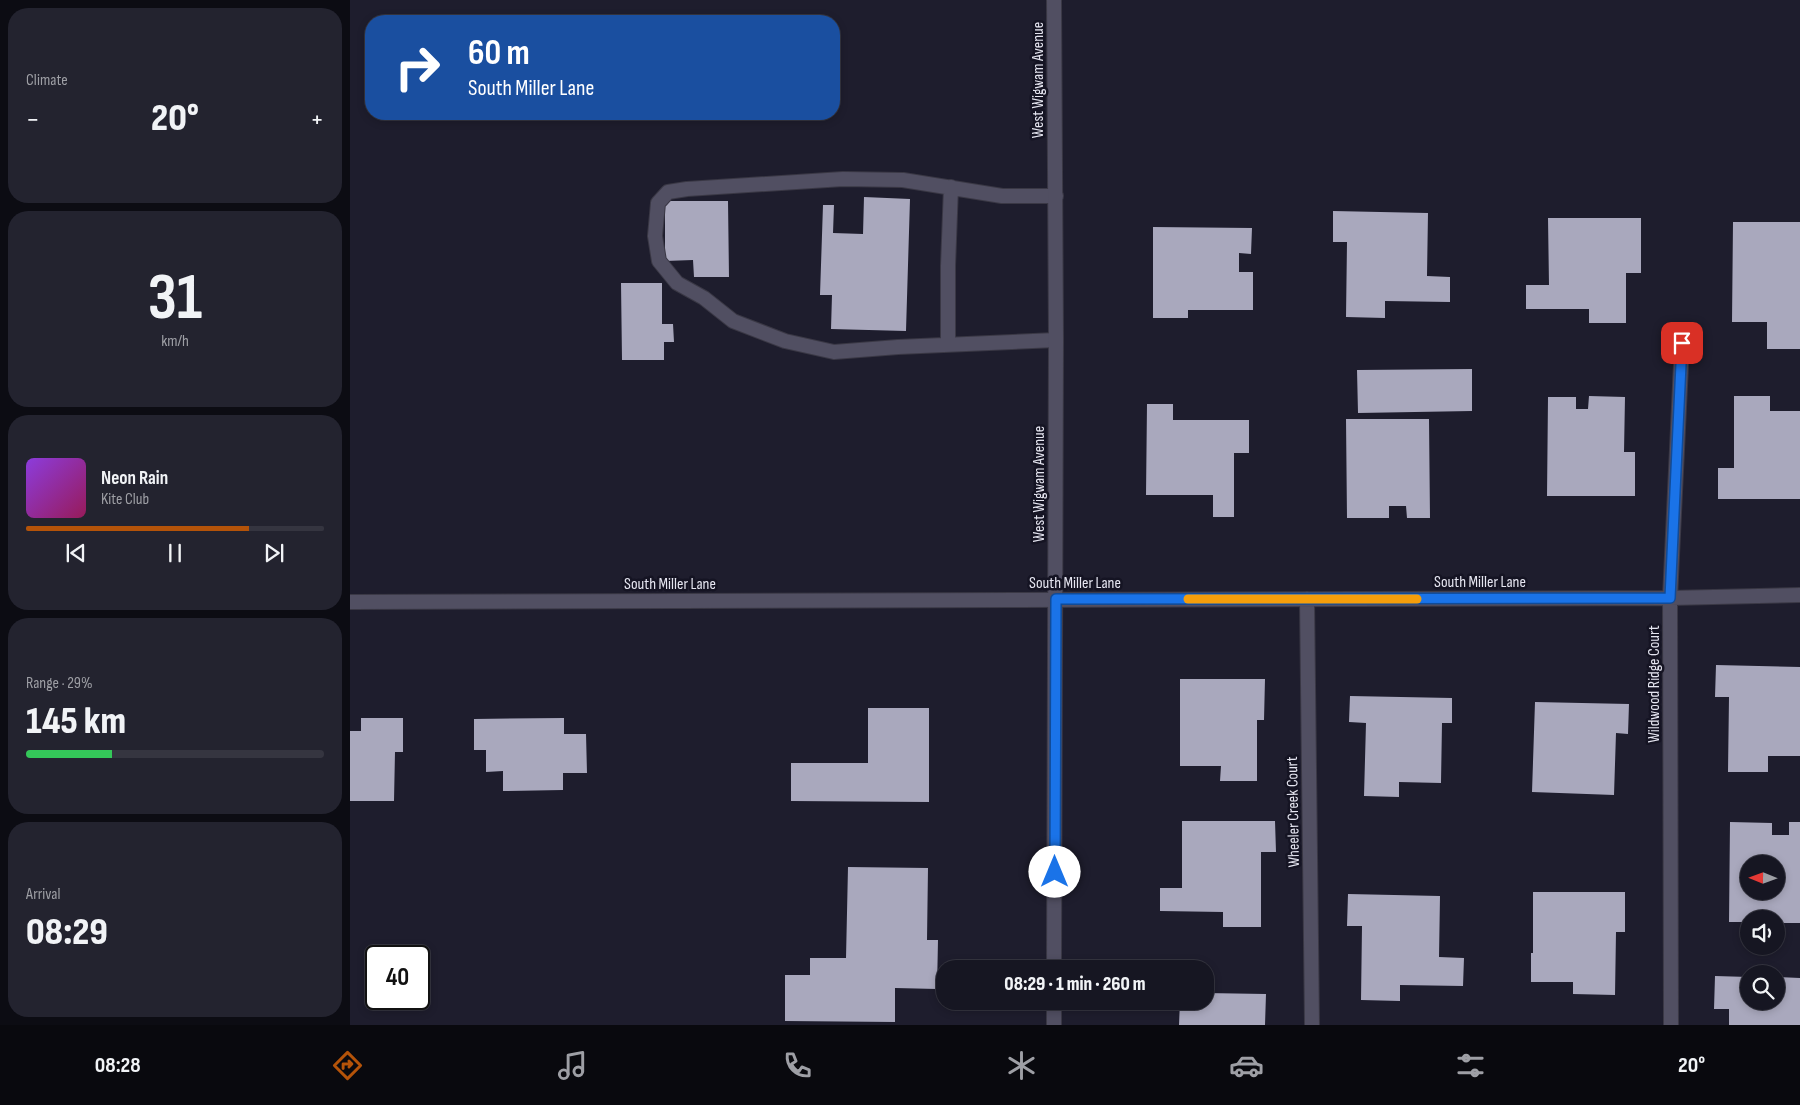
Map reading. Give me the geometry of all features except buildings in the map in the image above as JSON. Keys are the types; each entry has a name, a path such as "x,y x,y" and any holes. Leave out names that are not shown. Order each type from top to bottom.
{"street":[{"name":"West Wigwam Avenue","path":"1054,0 1056,196 1054,960"},
{"path":"1056,196 1002,196 902,180 843,180 678,190 668,192 658,203 655,236 659,261 676,283 704,298 734,321 785,341 834,352 948,344 1056,340"},
{"path":"948,344 950,188"},
{"name":"Wildwood Ridge Court","path":"1671,1025 1670,598 1682,343"},
{"name":"South Miller Lane","path":"350,602 1670,598 1800,595"},
{"name":"Wheeler Creek Court","path":"1307,599 1312,1025"},
{"path":"1054,1010 1054,1025"}],"slow traffic":[{"path":"1188,599 1417,599"}],"route":[{"path":"1055,872 1056,599 1670,598 1682,343"}]}
